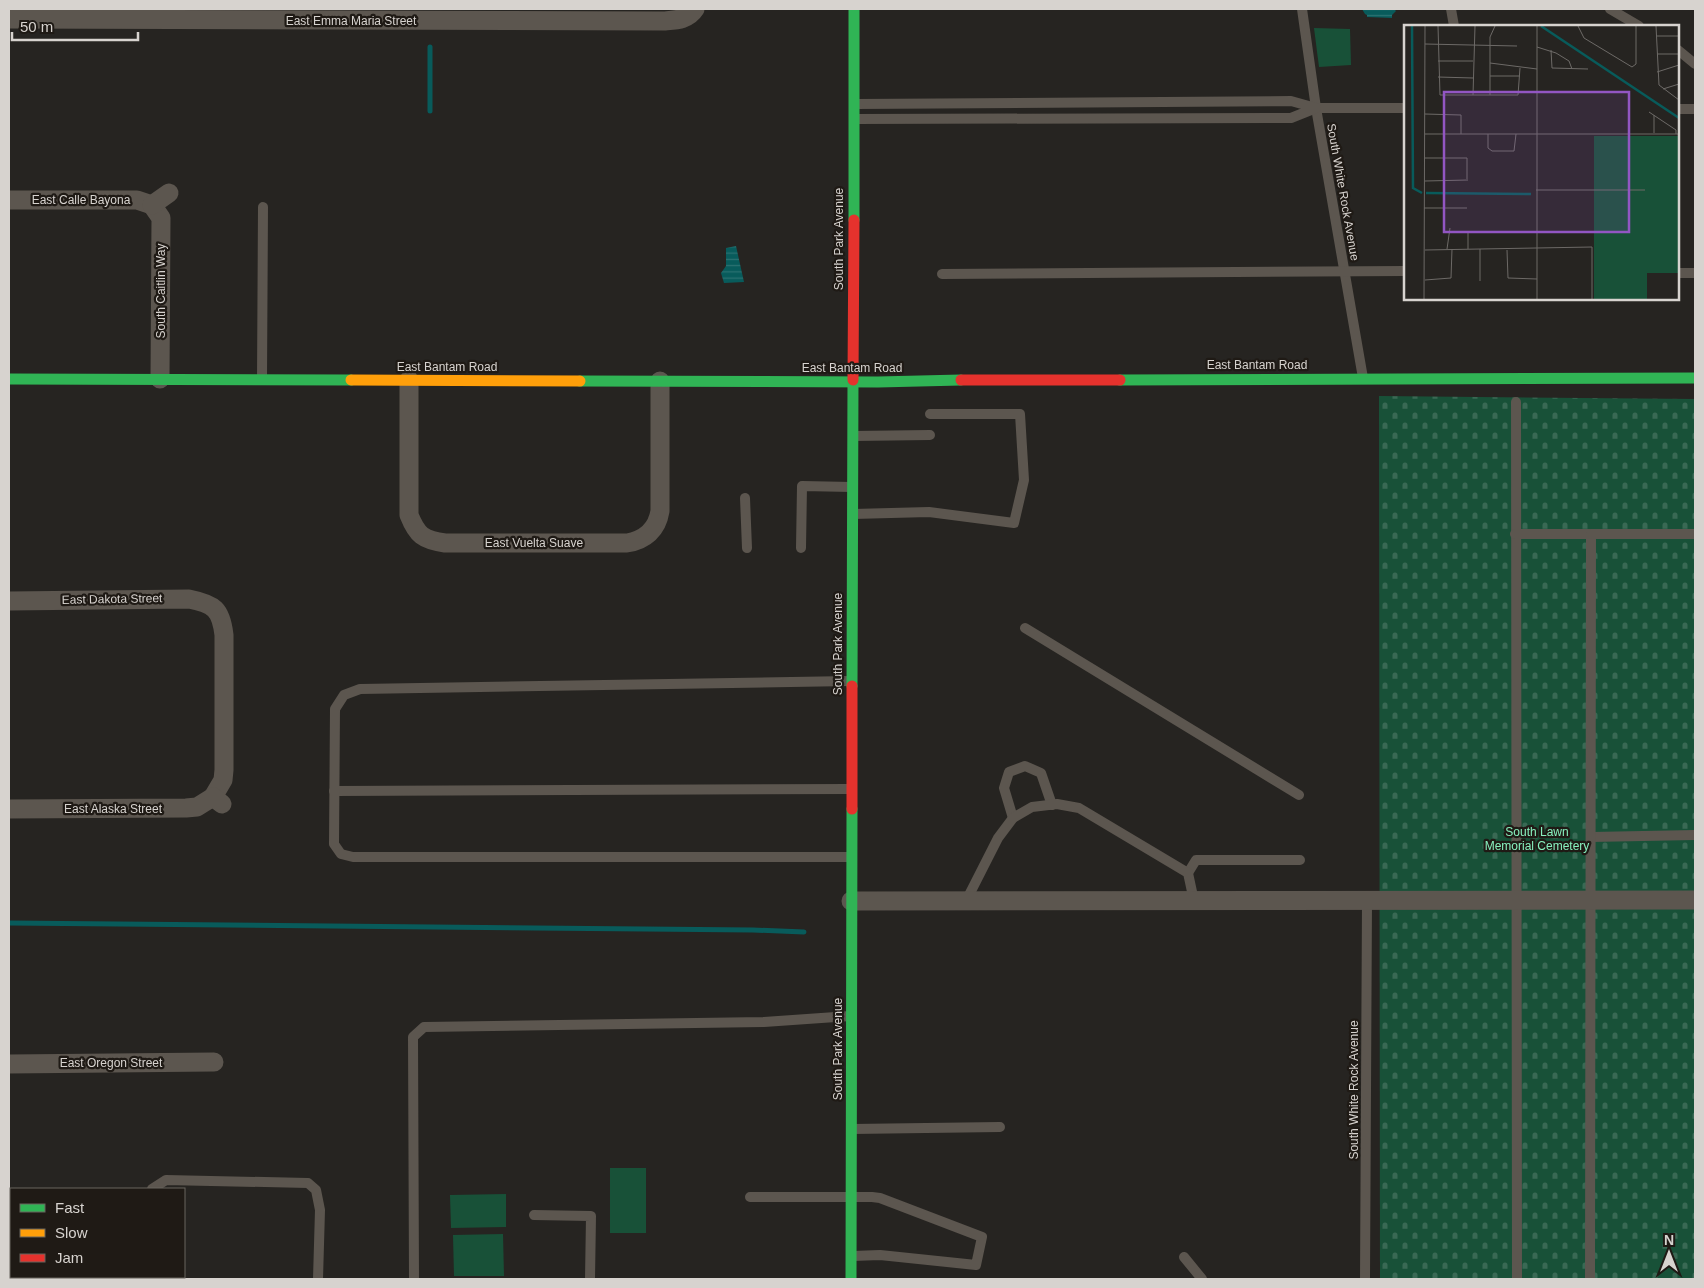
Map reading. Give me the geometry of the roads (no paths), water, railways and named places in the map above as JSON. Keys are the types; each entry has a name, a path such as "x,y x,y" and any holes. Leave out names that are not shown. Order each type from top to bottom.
{"street":[{"name":"South Park Avenue","path":"851,1279 854,9"},
{"name":"East Emma Maria Street","path":"9,19 268,15 424,15 664,21 681,19 694,11"},
{"path":"152,205 169,193"},
{"name":"East Calle Bayona","path":"9,200 137,200 152,205"},
{"name":"South Caitlin Way","path":"152,205 162,218 160,380"},
{"name":"East Bantam Road","path":"9,379 853,382 947,380 1695,378"},
{"name":"East Vuelta Suave","path":"409,380 408,505 413,537 444,543 627,543 653,537 660,511 660,381"},
{"name":"East Dakota Street","path":"9,601 189,599 207,603 218,602"},
{"name":"East Alaska Street","path":"9,809 186,808 218,801 224,770 224,654 222,623 218,602"},
{"path":"851,901 1695,900"},
{"name":"East Oregon Street","path":"9,1064 214,1062"}],"lane":[{"name":"South White Rock Avenue","path":"1302,9 1316,108 1363,379"},
{"path":"1451,9 1454,25"},
{"path":"1610,9 1637,25"},
{"path":"1679,51 1695,64"},
{"path":"853,104 1291,101 1316,108 1404,108"},
{"path":"1101,102 1102,119"},
{"path":"853,119 1291,118 1316,108"},
{"path":"1679,109 1695,109"},
{"path":"262,380 263,207"},
{"path":"942,274 1404,271"},
{"path":"1679,273 1695,274"},
{"path":"1516,402 1515,901 1517,1279"},
{"path":"852,514 929,512 1014,523 1024,480 1020,414 930,414"},
{"path":"853,436 930,435"},
{"path":"801,548 802,486 853,487"},
{"path":"745,498 747,548"},
{"path":"1516,534 1695,534"},
{"path":"1590,1279 1591,534"},
{"path":"1025,628 1298,795"},
{"path":"851,857 353,857 341,854 334,844 334,791 335,709 344,695 360,689 852,681"},
{"path":"1013,818 1004,788 1009,772 1025,766 1041,773 1052,804"},
{"path":"334,791 852,789"},
{"path":"966,901 998,838 1013,818 1032,807 1052,804 1079,808 1188,873"},
{"path":"1591,837 1695,834"},
{"path":"1194,901 1188,873 1196,860 1300,860"},
{"name":"South White Rock Avenue","path":"1365,1279 1368,901"},
{"path":"414,1279 412,1037 424,1027 764,1022 852,1016"},
{"path":"851,1129 1000,1128"},
{"path":"154,1188 166,1180 308,1183 316,1190 320,1210 318,1279"},
{"path":"750,1197 880,1198 982,1237 976,1265 880,1255 851,1256"},
{"path":"534,1215 591,1216 590,1279"},
{"path":"1184,1256 1202,1279"}],"water":[{"path":"1362,9 1394,9 1396,11 1392,18 1367,17"},
{"path":"736,246 744,282 724,283 721,273 726,266 726,248"}],"waterway":[{"path":"430,47 430,111"},
{"path":"9,923 804,932"}],"park label":[{"name":"South Lawn Memorial Cemetery","path":"1537,839"}]}
